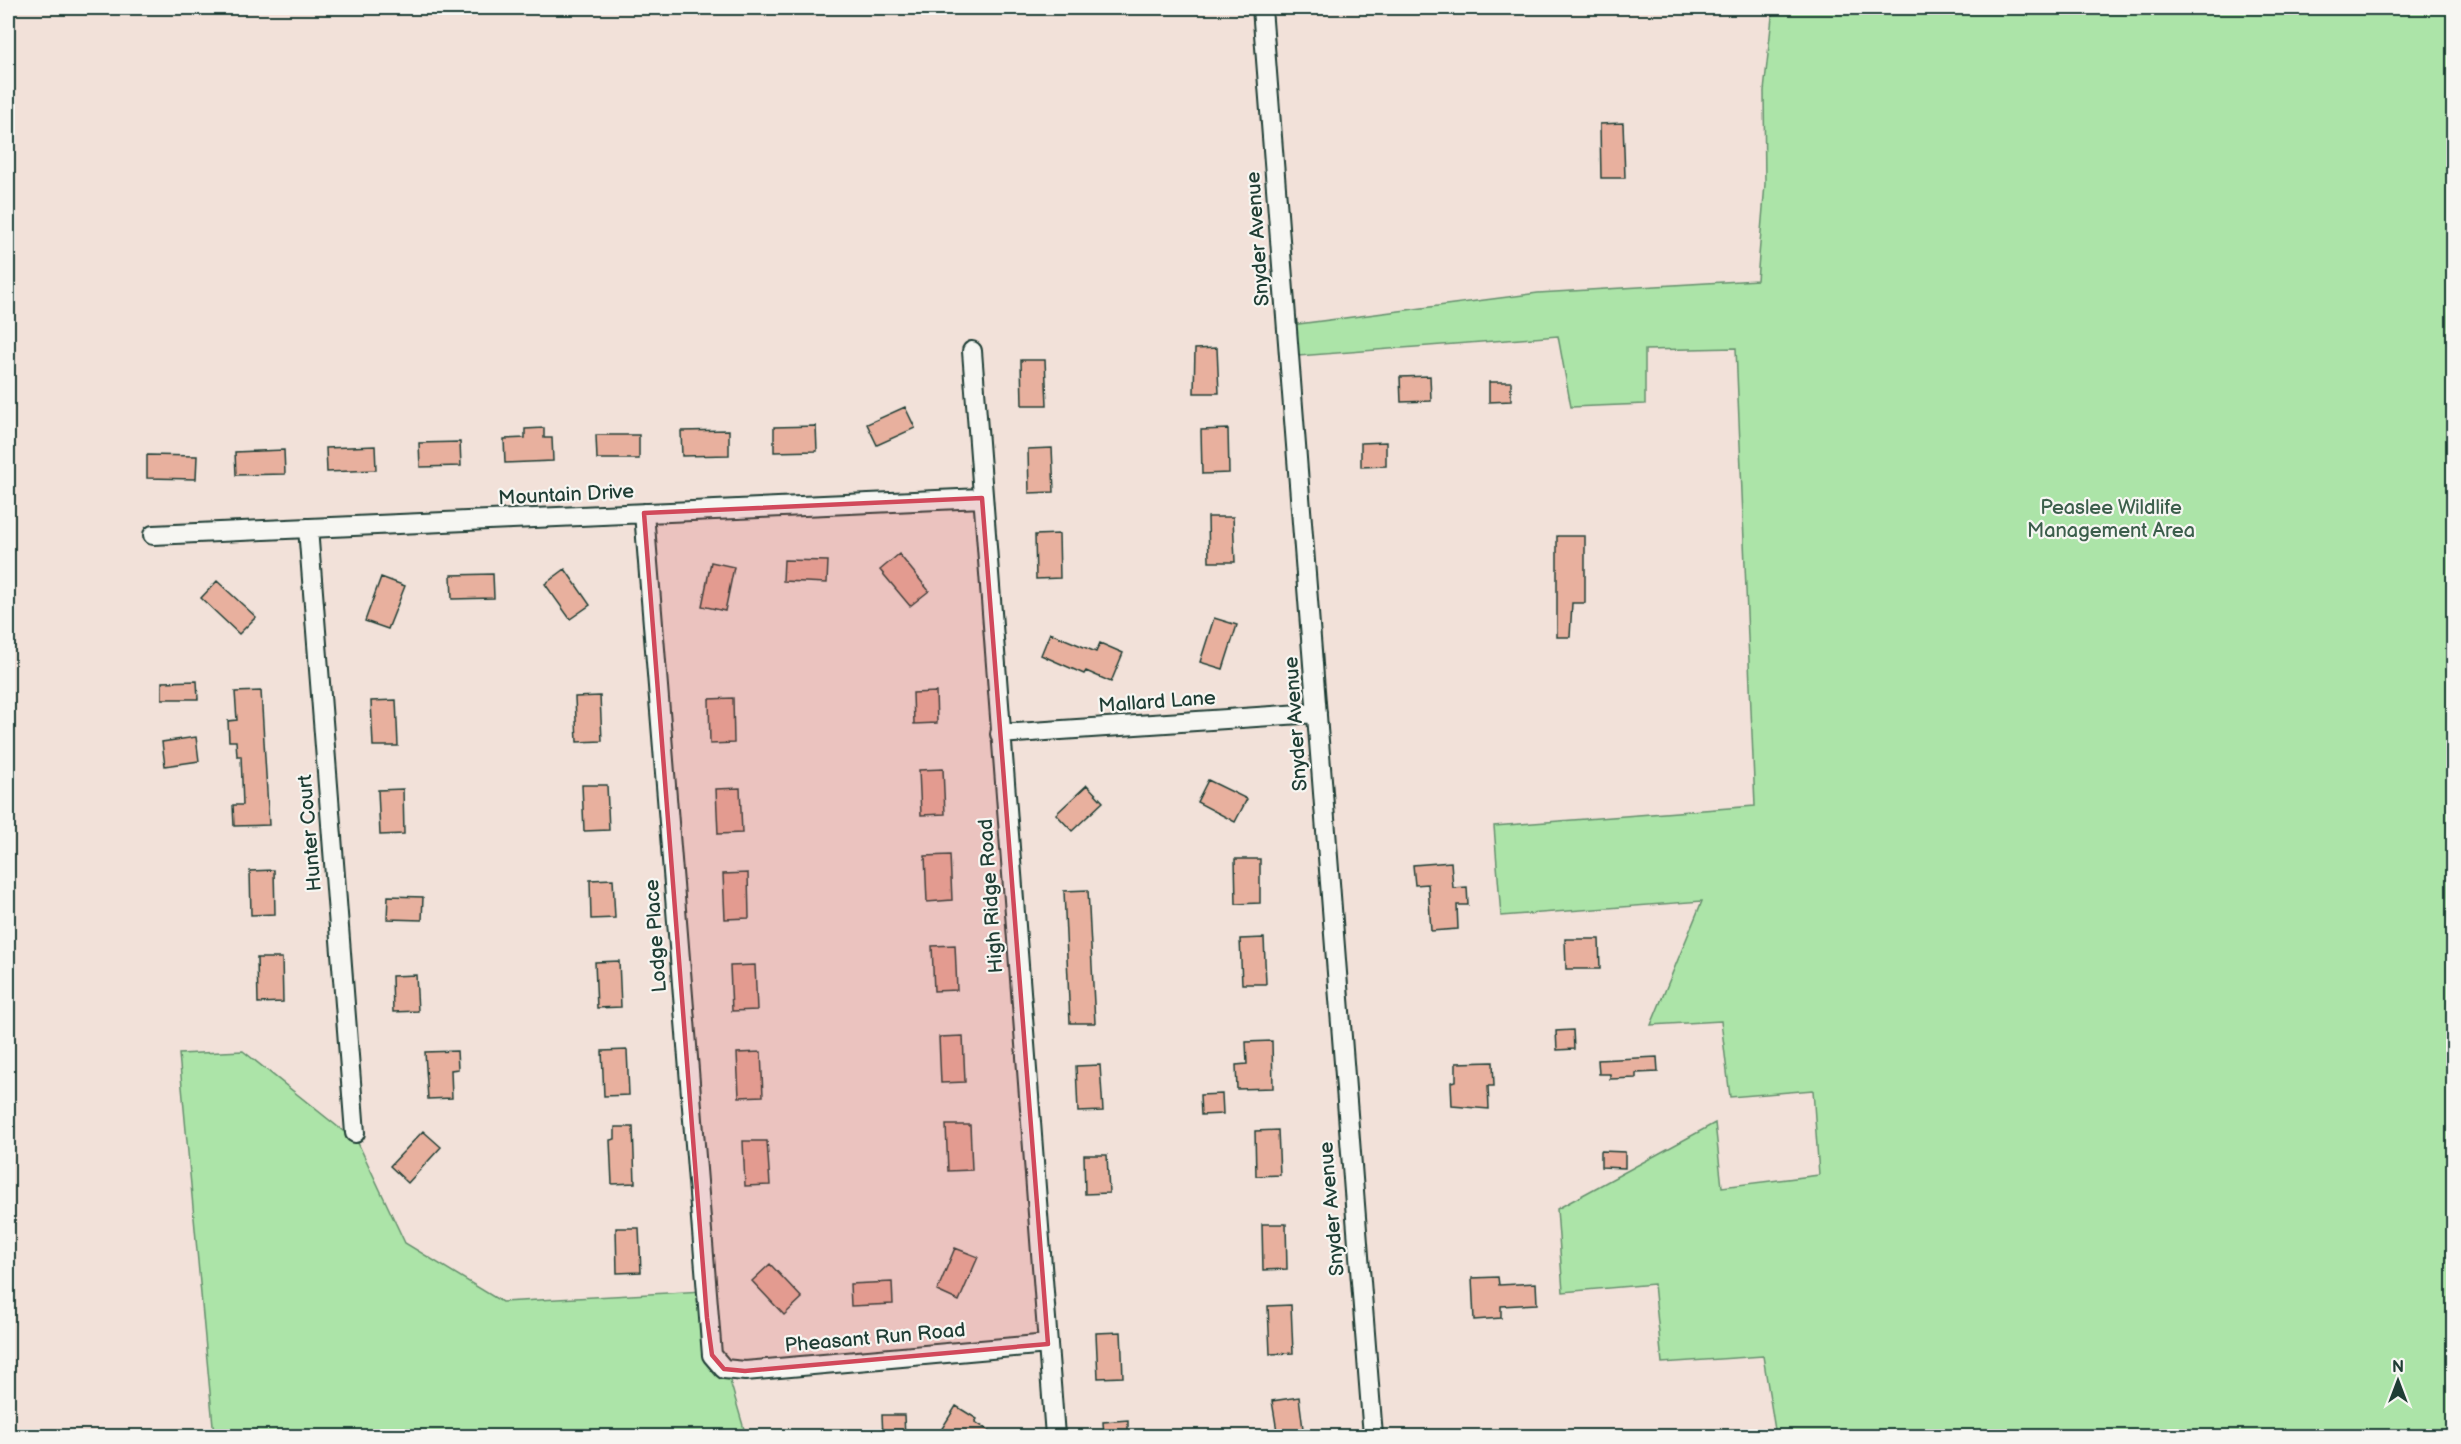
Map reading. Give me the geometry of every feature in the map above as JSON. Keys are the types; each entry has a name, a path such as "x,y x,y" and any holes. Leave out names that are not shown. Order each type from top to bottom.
{"street":[{"name":"Snyder Avenue","path":"1262,8 1373,1437"},
{"name":"High Ridge Road","path":"972,351 1056,1437"},
{"name":"Mountain Drive","path":"153,535 982,498"},
{"name":"Lodge Place","path":"644,513 712,1354"},
{"name":"Hunter Court","path":"308,528 355,1133"},
{"name":"Mallard Lane","path":"1000,734 1317,712"},
{"name":"Pheasant Run Road","path":"712,1354 724,1369 744,1371 1048,1344"}],"highlighted area":[{"path":"982,498 1048,1344 745,1371 724,1369 712,1355 707,1318 644,513"}],"green space":[{"name":"Peaslee Wildlife Management Area","path":"1773,8 2453,8 2453,1436 1776,1436 1763,1356 1662,1363 1654,1284 1563,1292 1557,1209 1715,1123 1722,1187 1819,1175 1813,1090 1730,1097 1721,1021 1651,1025 1702,901 1501,916 1494,826 1755,806 1736,348 1645,350 1645,404 1571,407 1558,336 1285,357 1283,326 1538,293 1757,280 1765,184 1764,91"},
{"path":"243,1051 358,1143 405,1243 502,1302 704,1291 746,1436 214,1436 179,1054"}],"building":[{"path":"1623,123 1625,178 1601,178 1600,124"},
{"path":"1217,348 1219,393 1194,393 1195,349"},
{"path":"1021,360 1045,360 1047,405 1022,405"},
{"path":"1430,376 1431,401 1401,402 1400,377"},
{"path":"1489,382 1511,382 1511,401 1489,402"},
{"path":"905,407 915,428 877,445 867,424"},
{"path":"816,426 817,451 774,452 774,427"},
{"path":"544,428 544,438 552,438 553,461 505,463 504,439 525,438 525,429"},
{"path":"1228,429 1229,473 1202,474 1201,430"},
{"path":"729,430 729,455 682,456 681,431"},
{"path":"596,435 639,435 639,459 597,459"},
{"path":"460,442 461,466 420,467 419,443"},
{"path":"1386,442 1386,466 1361,467 1361,443"},
{"path":"375,446 376,470 327,472 326,448"},
{"path":"1052,448 1054,492 1029,493 1028,449"},
{"path":"284,450 285,474 236,475 235,452"},
{"path":"147,455 197,456 196,479 147,478"},
{"path":"1208,517 1233,517 1235,562 1209,562"},
{"path":"1059,534 1060,578 1036,579 1035,535"},
{"path":"1557,536 1585,536 1585,603 1572,603 1570,637 1557,637"},
{"path":"899,554 929,591 910,606 880,570"},
{"path":"784,560 828,561 827,583 783,581"},
{"path":"711,562 734,567 725,611 702,606"},
{"path":"565,569 590,605 570,619 545,584"},
{"path":"493,574 494,598 452,599 451,575"},
{"path":"381,577 405,586 388,629 365,621"},
{"path":"217,581 256,617 239,634 201,598"},
{"path":"1214,618 1237,625 1223,669 1200,662"},
{"path":"1050,633 1096,652 1100,643 1123,653 1111,682 1086,671 1084,674 1041,655"},
{"path":"197,681 198,699 162,699 162,682"},
{"path":"261,691 269,825 234,826 233,805 243,805 241,756 237,756 236,741 229,741 228,721 237,720 235,692"},
{"path":"936,692 937,723 914,724 913,693"},
{"path":"600,696 602,741 577,742 575,697"},
{"path":"733,698 734,743 710,744 709,699"},
{"path":"396,700 398,746 373,746 371,701"},
{"path":"196,737 199,761 165,766 162,742"},
{"path":"943,769 945,814 921,815 919,770"},
{"path":"1208,780 1247,799 1235,822 1197,802"},
{"path":"582,785 607,785 609,830 584,831"},
{"path":"1087,785 1103,802 1072,831 1056,814"},
{"path":"740,788 742,833 718,834 716,789"},
{"path":"403,789 404,834 380,835 378,790"},
{"path":"950,855 952,900 927,902 925,856"},
{"path":"1235,859 1260,859 1260,903 1236,904"},
{"path":"1451,862 1453,888 1467,887 1468,905 1457,905 1458,929 1431,931 1428,884 1415,885 1413,865"},
{"path":"274,870 275,914 251,915 250,871"},
{"path":"748,873 749,918 725,919 723,874"},
{"path":"613,879 615,918 591,919 590,880"},
{"path":"1088,890 1095,1023 1070,1023 1064,891"},
{"path":"388,896 423,897 422,920 387,919"},
{"path":"1264,938 1266,984 1242,984 1240,939"},
{"path":"1565,939 1599,939 1600,969 1566,969"},
{"path":"955,945 957,990 934,991 932,946"},
{"path":"257,958 282,958 283,1002 258,1003"},
{"path":"619,961 621,1007 597,1008 595,962"},
{"path":"755,965 757,1010 732,1011 730,966"},
{"path":"416,975 418,1011 393,1012 392,976"},
{"path":"1573,1030 1574,1049 1557,1050 1556,1031"},
{"path":"963,1036 965,1082 941,1083 939,1037"},
{"path":"1272,1041 1273,1088 1237,1089 1236,1065 1247,1064 1246,1042"},
{"path":"627,1050 629,1095 604,1096 602,1051"},
{"path":"457,1051 458,1069 451,1070 452,1098 428,1099 425,1052"},
{"path":"761,1052 763,1096 739,1097 737,1053"},
{"path":"1657,1057 1658,1072 1636,1073 1636,1078 1610,1079 1610,1074 1599,1074 1598,1060"},
{"path":"1493,1062 1494,1086 1488,1086 1489,1109 1452,1106 1451,1082 1456,1081 1456,1063"},
{"path":"1100,1065 1103,1111 1078,1112 1076,1066"},
{"path":"1222,1094 1223,1114 1201,1115 1200,1095"},
{"path":"946,1125 970,1125 972,1170 948,1171"},
{"path":"615,1127 633,1127 635,1183 612,1184 610,1140 615,1139"},
{"path":"1278,1130 1280,1175 1256,1176 1255,1131"},
{"path":"423,1131 441,1147 408,1183 390,1166"},
{"path":"743,1141 767,1141 770,1185 745,1186"},
{"path":"1601,1151 1625,1152 1625,1168 1601,1167"},
{"path":"1084,1155 1107,1155 1109,1193 1085,1194"},
{"path":"1262,1224 1286,1224 1287,1269 1263,1270"},
{"path":"616,1228 639,1228 641,1272 617,1273"},
{"path":"955,1248 978,1257 959,1301 937,1291"},
{"path":"770,1264 802,1298 784,1315 752,1281"},
{"path":"1498,1277 1499,1285 1536,1283 1537,1304 1501,1306 1501,1318 1474,1320 1472,1278"},
{"path":"892,1282 893,1304 851,1306 850,1284"},
{"path":"1291,1305 1293,1353 1270,1354 1268,1306"},
{"path":"1121,1332 1123,1377 1098,1378 1096,1333"},
{"path":"1299,1397 1304,1437 1278,1437 1272,1401"},
{"path":"956,1406 977,1419 975,1422 999,1437 952,1437 941,1430"},
{"path":"882,1415 904,1415 905,1437 883,1437"},
{"path":"1128,1420 1128,1437 1104,1437 1103,1422"}]}
